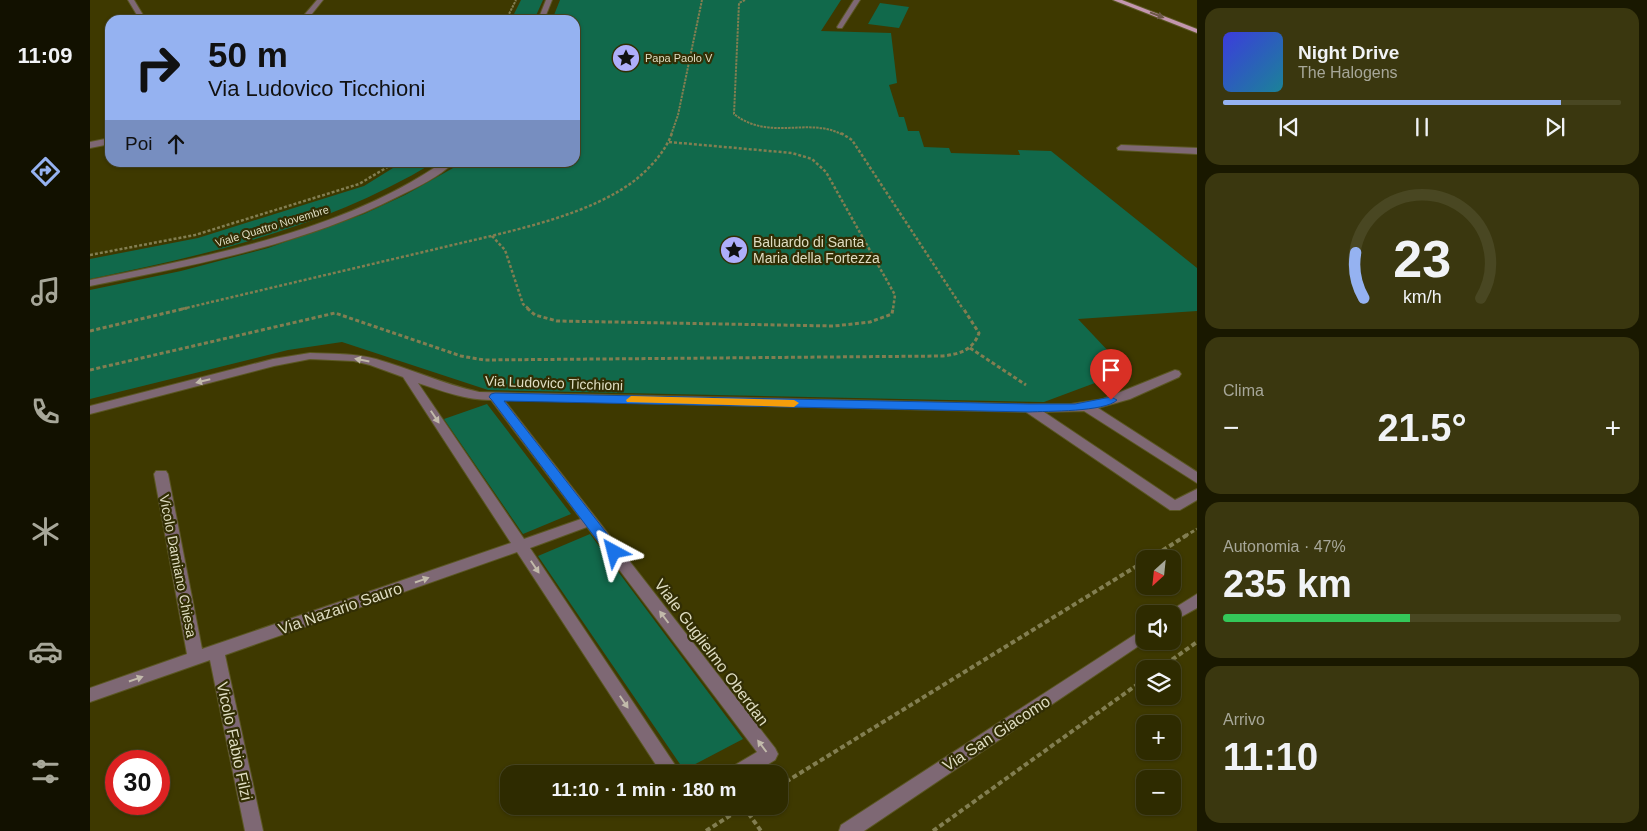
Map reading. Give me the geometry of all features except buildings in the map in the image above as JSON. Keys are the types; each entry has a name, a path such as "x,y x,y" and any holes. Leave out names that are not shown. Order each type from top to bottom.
{"main road":[{"path":"1116,0 1197,31"},
{"path":"1138,0 1146,3"}],"street":[{"path":"131,0 140,15"},
{"path":"307,15 320,0"},
{"path":"543,15 550,0"},
{"path":"840,27 857,0"},
{"path":"90,145 105,142"},
{"path":"1120,148 1197,151"},
{"name":"Viale Quattro Novembre","path":"90,283 219,256 316,226 387,198 417,184 442,167"},
{"name":"Via Ludovico Ticchioni","path":"90,410 273,363 310,356 354,358 373,362 408,376 464,393 495,397 1061,408 1086,406 1111,400 1175,374"},
{"path":"408,376 666,765"},
{"name":"Viale Guglielmo Oberdan","path":"495,397 769,754 751,765"},
{"path":"1086,406 1197,478"},
{"path":"1029,408 1175,507 1197,494"},
{"name":"Vicolo Damiano Chiesa","path":"161,474 196,658"},
{"name":"Via Nazario Sauro","path":"90,695 590,521"},
{"path":"1181,610 1197,600"},
{"name":"Via San Giacomo","path":"848,831 1136,640"},
{"name":"Vicolo Fabio Filzi","path":"216,651 254,831"}],"path":[{"path":"508,15 516,0"},
{"path":"90,331 492,236 584,208 620,191 646,171 669,142 678,115 702,0"},
{"path":"90,370 335,313 461,356 484,360 914,357 953,355 970,348 977,342 979,333 852,140 846,135 829,131 752,125 739,119 734,114 739,3 745,0"},
{"path":"492,236 505,250 523,304 535,314 557,321 834,326 870,322 892,314 895,295 826,172 812,159 792,153 669,142"},
{"name":"Viale Quattro Novembre","path":"90,256 195,235 359,184 388,167"},
{"path":"970,348 1061,408"},
{"path":"1163,550 1197,529"},
{"path":"788,780 1136,567"},
{"path":"1172,660 1197,642"},
{"path":"933,831 1136,685"},
{"path":"706,831 731,815"},
{"path":"749,815 760,831"}],"green space":[{"path":"521,0 543,0 536,15 514,15"},
{"path":"560,0 841,0 821,31 891,33 897,83 889,85 899,117 904,117 908,131 919,131 924,147 949,148 951,153 1020,155 1018,150 1051,151 1197,268 1197,311 1078,319 1127,371 1044,402 488,390 342,342 288,350 90,399 90,290 181,271 268,248 364,214 405,195 455,167 580,167 580,15 554,15"},
{"path":"880,3 909,7 899,28 868,24"},
{"path":"395,167 426,167 352,205 267,236 179,259 90,279 90,259 198,238 364,186"},
{"path":"487,404 571,514 523,534 444,419"},
{"path":"590,534 743,739 694,765 681,765 538,556"}],"slow traffic":[{"path":"631,400 794,403"}],"place":[{"name":"Papa Paolo V","path":"626,58"},
{"name":"Baluardo di Santa Maria della Fortezza","path":"734,250"}],"route":[{"path":"614,552 495,397 1029,408 1075,408 1096,405 1111,400"}]}
